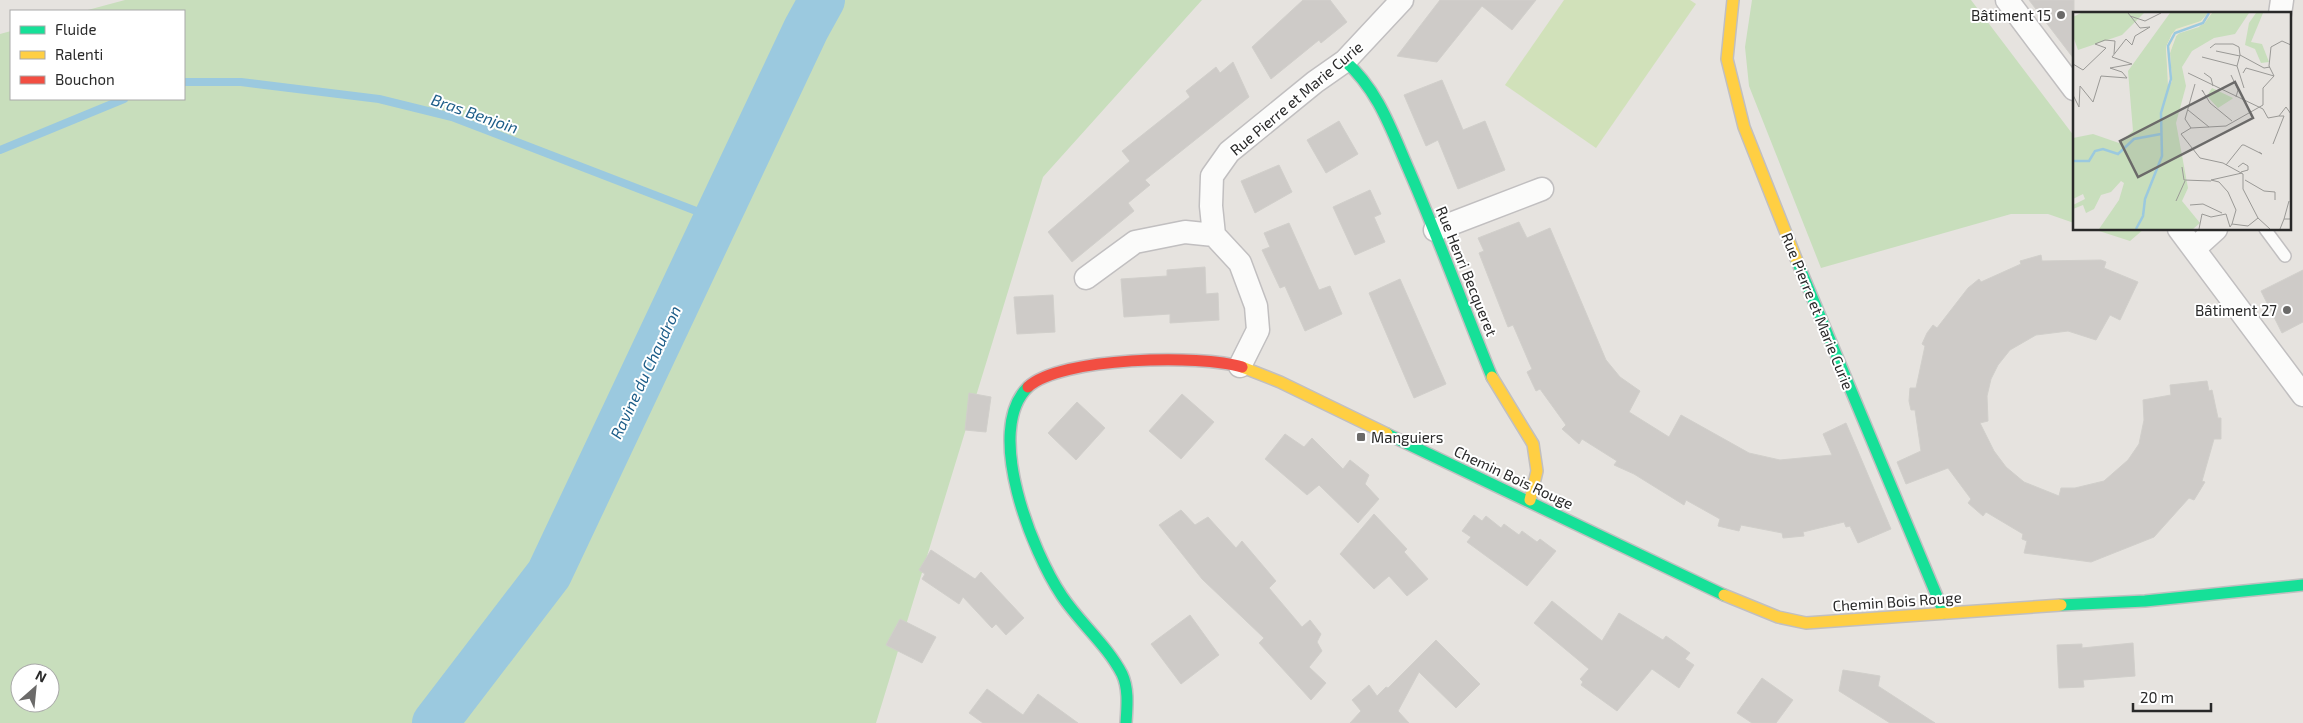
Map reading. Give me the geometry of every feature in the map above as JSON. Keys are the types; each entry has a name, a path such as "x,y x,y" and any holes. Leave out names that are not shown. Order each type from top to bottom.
{"street":[{"name":"Rue Pierre et Marie Curie","path":"1214,235 1211,206 1212,176 1229,152 1315,82 1345,61 1402,0"},
{"name":"Rue Pierre et Marie Curie","path":"1733,0 1727,59 1744,127 1825,333 1944,613"},
{"path":"2007,0 2073,88"},
{"name":"Rue Henri Becqueret","path":"1345,61 1360,74 1376,96 1435,230 1492,377 1533,444 1537,470 1530,500"},
{"path":"1435,230 1542,189"},
{"path":"2180,230 2303,395"},
{"path":"2194,248 2215,230"},
{"path":"1086,278 1135,242 1186,232 1214,235 1240,263 1256,306 1258,330 1240,366"},
{"name":"Chemin Bois Rouge","path":"1126,723 1128,696 1123,677 1112,658 1063,596 1045,566 1021,510 1012,467 1009,434 1012,418 1024,390 1038,379 1065,369 1195,359 1240,366 1280,382 1530,500 1746,606 1806,624 1944,613 2146,601 2303,584"}],"lane":[{"path":"2266,230 2285,256"}],"green space":[{"path":"125,0 1202,0 1043,177 876,723 0,723 0,34 10,31 10,100 185,100 185,10 88,10"},
{"path":"1564,0 1690,0 1696,4 1596,148 1505,85"},
{"path":"1752,0 1971,0 2073,135 2073,223 2048,214 2011,214 1821,268 1749,86 1745,47"},
{"path":"2096,230 2143,230 2130,241"}],"building":[{"path":"1303,0 1330,0 1347,22 1321,43 1319,40 1271,79 1252,47"},
{"path":"1440,0 1536,0 1512,30 1482,6 1437,62 1397,56"},
{"path":"2029,0 2074,0 2073,58"},
{"path":"1233,62 1249,97 1145,180 1150,185 1128,203 1134,211 1072,262 1048,232 1130,161 1122,151 1190,97 1186,91 1216,67 1220,73"},
{"path":"1442,80 1463,130 1485,121 1505,170 1458,189 1438,140 1426,146 1404,95"},
{"path":"1339,121 1358,154 1326,173 1307,140"},
{"path":"1279,165 1292,192 1255,213 1241,181"},
{"path":"1370,190 1381,214 1374,217 1385,242 1355,255 1333,207"},
{"path":"1519,222 1527,238 1550,228 1606,360 1620,377 1640,391 1629,412 1669,437 1681,415 1749,453 1780,460 1832,455 1823,434 1846,423 1891,529 1858,543 1850,526 1846,527 1844,522 1803,532 1804,536 1783,538 1782,533 1741,525 1739,531 1718,526 1720,519 1686,500 1684,505 1634,474 1614,465 1617,461 1582,439 1579,444 1562,429 1566,425 1540,389 1536,391 1527,372 1532,369 1513,325 1508,327 1479,253 1484,251 1478,238"},
{"path":"1289,223 1319,290 1330,286 1342,314 1305,331 1285,286 1280,288 1262,250 1270,247 1264,233"},
{"path":"2041,255 2042,261 2101,260 2106,262 2104,268 2138,282 2120,320 2110,315 2096,340 2068,331 2036,335 2010,350 1998,365 1991,379 1987,396 1988,421 1980,423 1994,451 2006,467 2024,482 2059,496 2061,488 2075,488 2104,481 2128,460 2139,444 2144,420 2143,400 2171,395 2170,385 2207,381 2209,391 2212,390 2218,418 2221,418 2221,439 2214,439 2202,481 2205,482 2194,500 2189,498 2154,537 2091,562 2024,553 2027,541 2022,539 2023,534 1986,512 1983,516 1968,503 1971,499 1948,468 1906,484 1897,462 1921,451 1915,410 1911,410 1909,401 1910,388 1916,388 1925,346 1922,344 1927,333 1933,325 1937,328 1968,288 1979,279 1981,282 2021,264 2020,261"},
{"path":"1205,267 1206,294 1218,293 1219,320 1170,323 1170,314 1124,317 1121,279 1167,276 1167,270"},
{"name":"Bâtiment 27","path":"2303,270 2303,322 2282,333 2261,291"},
{"path":"1400,279 1446,384 1414,398 1369,293"},
{"path":"1053,295 1055,332 1017,334 1014,297"},
{"path":"969,393 991,397 986,432 965,430"},
{"path":"1182,394 1214,422 1181,459 1149,431"},
{"path":"1077,402 1105,428 1076,460 1048,433"},
{"path":"1285,434 1304,447 1312,438 1343,469 1350,460 1369,475 1365,484 1379,499 1358,523 1319,485 1307,495 1265,459"},
{"path":"1181,510 1195,525 1208,517 1236,548 1242,541 1276,581 1269,588 1302,627 1310,620 1321,634 1317,642 1322,651 1309,667 1326,683 1311,700 1259,643 1264,638 1202,579 1159,525"},
{"path":"1374,514 1407,549 1404,552 1428,579 1407,596 1389,576 1374,589 1340,554"},
{"path":"1474,515 1482,521 1486,516 1501,528 1504,524 1519,535 1522,531 1537,542 1540,539 1556,551 1527,586 1467,542 1471,537 1462,531"},
{"path":"931,550 975,579 981,572 1024,618 1006,635 996,624 992,628 963,597 959,604 922,579 925,574 919,570"},
{"path":"1552,601 1602,641 1619,613 1663,640 1666,636 1690,653 1685,659 1694,665 1679,688 1652,669 1617,711 1581,685 1583,682 1580,679 1589,669 1534,623"},
{"path":"1190,615 1219,655 1181,684 1151,644"},
{"path":"900,619 936,637 922,663 886,645"},
{"path":"1436,640 1480,684 1456,708 1419,672 1398,711 1409,723 1350,723 1361,711 1352,700 1369,685 1377,696 1386,687 1388,688"},
{"path":"2133,643 2135,676 2083,680 2084,687 2059,688 2057,645 2082,644 2082,648"},
{"path":"1843,670 1880,676 1878,686 1935,723 1890,723 1839,691"},
{"path":"1762,678 1793,700 1776,723 1752,723 1737,713"},
{"path":"987,689 1023,715 1038,694 1078,723 983,723 969,713"}],"waterway":[{"name":"Ravine du Chaudron","path":"435,723 549,574 806,29 822,0"},
{"name":"Bras Benjoin","path":"185,82 241,82 379,99 452,117 717,219"},
{"name":"Bras Benjoin","path":"0,150 122,100"}],"traffic: fast":[{"path":"1345,61 1375,97 1389,125 1430,220 1492,377"},
{"path":"1797,261 1944,613"},
{"path":"1028,387 1015,407 1010,432 1011,461 1017,492 1027,523 1050,576 1069,606 1109,653 1122,674 1127,692 1126,723"},
{"path":"1387,434 1724,595"},
{"path":"2061,605 2145,601 2303,585"}],"traffic: slow":[{"path":"1733,0 1727,59 1744,127 1797,261"},
{"path":"1242,367 1280,382 1387,434"},
{"path":"1492,377 1533,444 1537,471 1530,500"},
{"path":"1724,595 1778,617 1806,623 2061,605"}],"traffic: jam":[{"path":"1028,387 1045,377 1069,369 1099,364 1132,361 1196,360 1242,367"}],"place":[{"name":"Bâtiment 15","path":"2061,15"},
{"name":"Bâtiment 27","path":"2287,310"},
{"name":"Manguiers","path":"1361,437"}]}
